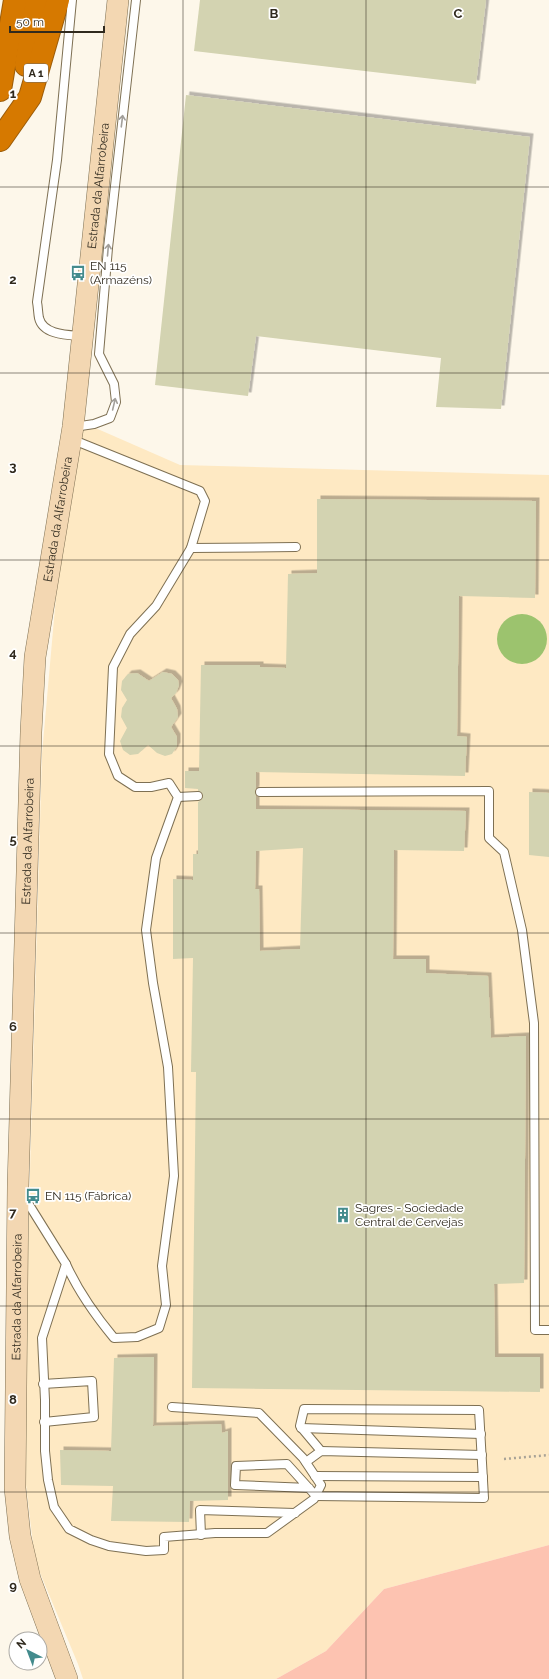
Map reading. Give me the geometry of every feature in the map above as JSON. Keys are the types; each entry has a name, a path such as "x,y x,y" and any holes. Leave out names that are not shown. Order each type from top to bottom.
{"highway":[{"path":"0,90 15,0"},
{"name":"A 1","path":"0,129 28,61 36,0"},
{"name":"A 1","path":"0,140 30,97 58,0"}],"main road":[{"name":"Estrada da Alfarrobeira","path":"66,1679 30,1579 20,1536 17,1512 15,1453 18,1187 32,695 40,623 72,433 83,336 119,77 118,0"}],"lane":[{"path":"72,0 57,160 37,302 39,320 51,331 60,334 83,336"},
{"path":"72,433 110,418 116,402 114,384 99,354 108,248 119,77 136,0"},
{"path":"72,433 200,491 205,501 191,548 156,606 130,634 113,667 109,754 118,776 135,787 151,787 169,783 178,797"},
{"path":"191,548 296,547"},
{"path":"260,792 489,791 489,838 504,852 522,930 534,1023 535,1330 549,1330"},
{"path":"178,797 198,796"},
{"path":"18,1187 66,1264 73,1279 100,1321 114,1338 138,1337 159,1328 166,1305 162,1266 174,1176 168,1067 153,983 146,930 156,858 178,797"},
{"path":"66,1264 42,1338 45,1400 45,1451 48,1480 54,1507 69,1529 91,1540 109,1546 146,1551 164,1550 164,1537 267,1533 316,1496 321,1486 306,1462 259,1414 172,1407"},
{"path":"44,1384 92,1381 94,1417 44,1422"},
{"path":"309,1488 235,1485 236,1466 287,1464 309,1488 316,1496 484,1498 480,1410 304,1409 300,1426 321,1450"},
{"path":"301,1428 481,1434"},
{"path":"306,1462 321,1450 482,1455"},
{"path":"315,1476 483,1477"},
{"path":"201,1535 200,1510 295,1513"}],"path":[{"path":"504,1459 549,1455"}],"shaded area":[{"path":"84,423 180,465 549,475 549,1545 384,1589 326,1651 276,1679 83,1679 35,1561 22,1451 42,754 59,563"},
{"path":"517,614 527,614 540,621 547,634 547,644 540,657 527,664 517,664 508,660 501,653 497,644 497,634 501,625 508,618"},
{"path":"549,1545 549,1679 276,1679 326,1651 384,1589"}],"building":[{"path":"200,0 486,0 476,84 194,51"},
{"path":"186,95 530,137 501,409 436,407 441,358 256,336 248,396 155,385"},
{"path":"317,499 536,501 535,598 459,596 457,736 467,737 465,776 256,772 255,792 256,809 466,811 464,851 394,850 393,959 426,959 426,973 488,976 491,1038 526,1036 524,1283 494,1284 495,1357 540,1357 540,1392 192,1388 196,1072 191,1072 193,958 173,959 173,879 193,880 193,854 198,854 198,802 203,796 198,789 185,788 185,771 199,771 201,665 260,665 260,667 286,668 288,574 317,573","holes":["303,848 300,949 260,951 259,889 255,889 256,851"]},
{"path":"163,672 172,674 178,680 179,685 176,693 171,698 177,709 178,717 171,727 177,737 177,746 172,754 165,756 157,753 148,745 138,754 130,755 123,750 120,741 127,728 121,717 122,708 127,700 121,690 122,681 128,674 137,673 149,681"},
{"path":"529,792 549,793 549,857 529,855"},
{"path":"154,1357 153,1426 221,1424 222,1433 228,1431 228,1500 190,1501 189,1522 111,1521 113,1486 61,1485 60,1450 111,1451 114,1358"}],"place":[{"name":"EN 115 (Armazéns)","path":"78,273"},
{"name":"EN 115 (Fábrica)","path":"33,1196"},
{"name":"Sagres - Sociedade Central de Cervejas","path":"343,1215"}]}
